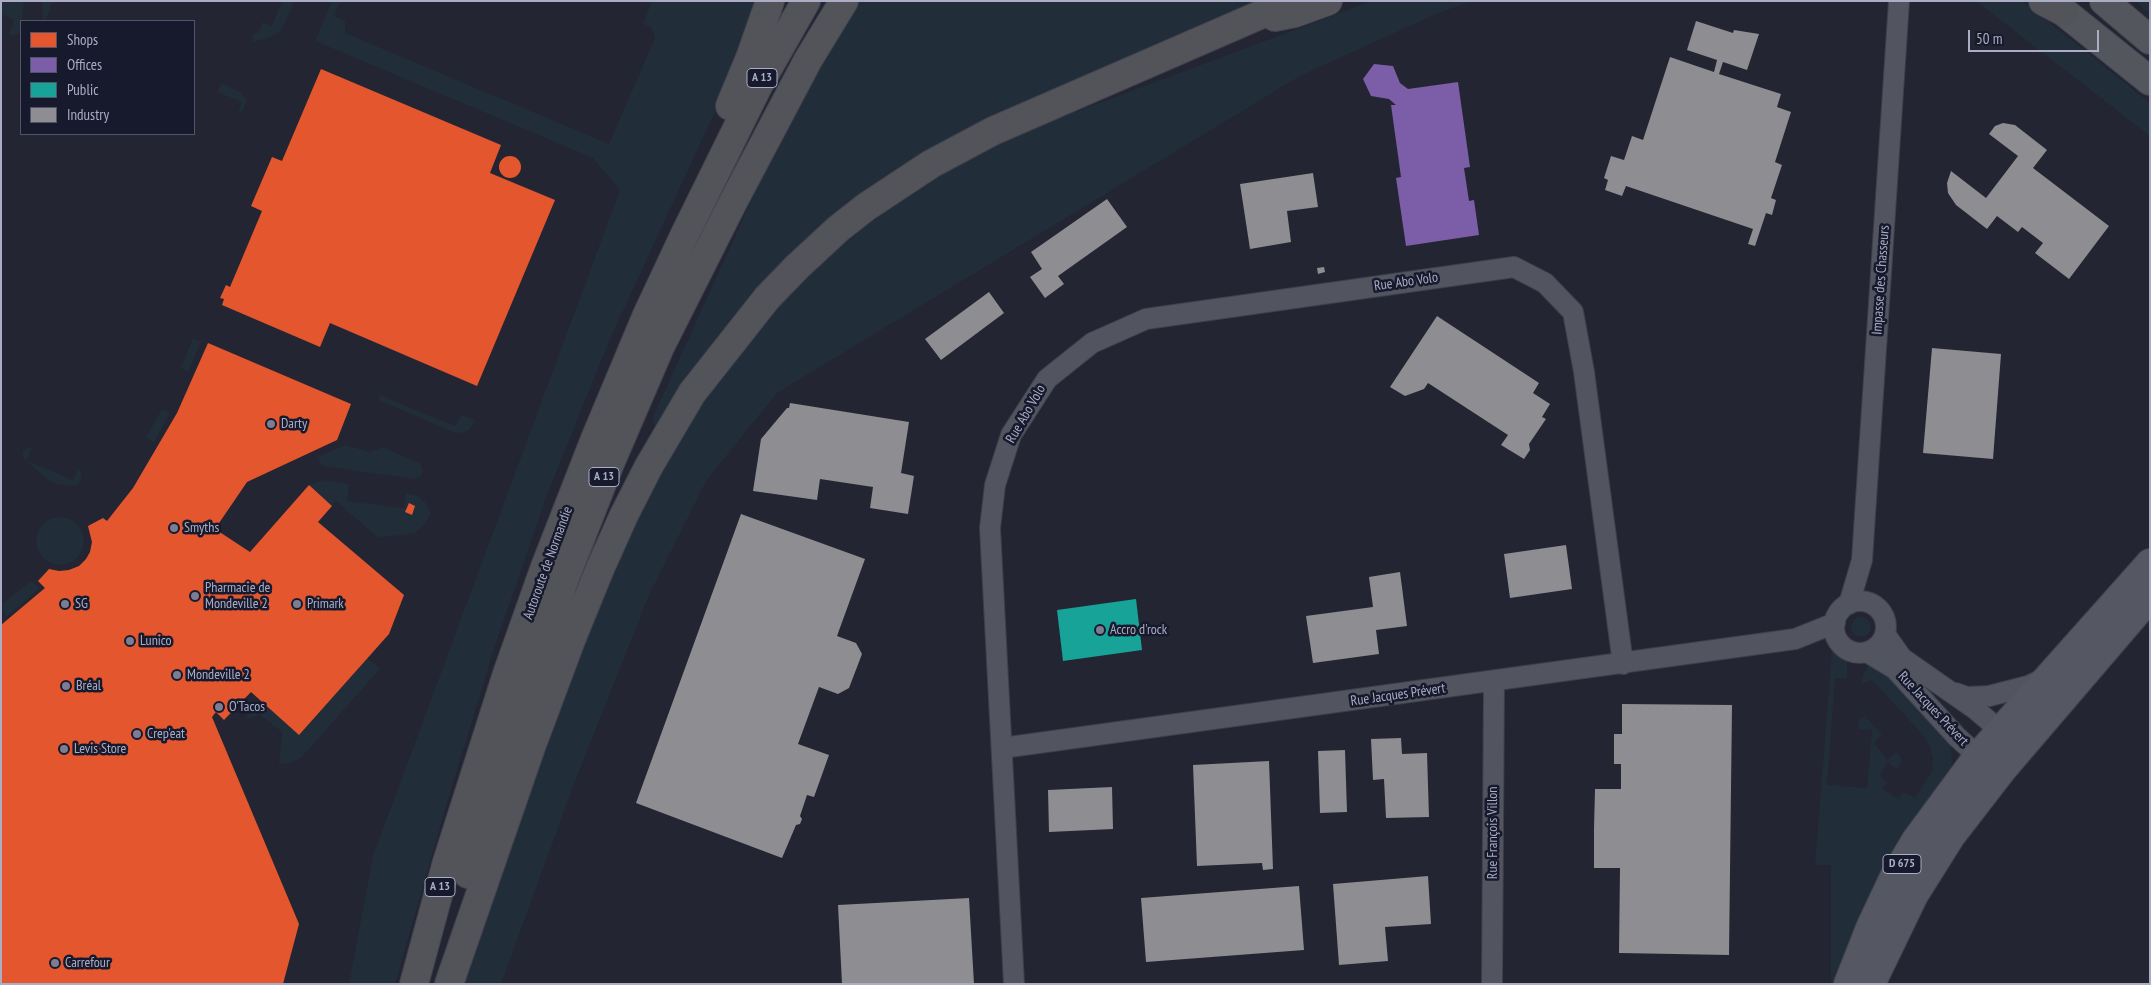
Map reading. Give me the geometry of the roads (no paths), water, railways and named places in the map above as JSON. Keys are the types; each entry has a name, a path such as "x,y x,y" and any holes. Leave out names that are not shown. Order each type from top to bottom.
{"highway":[{"path":"722,157 725,118 750,58 770,1"},
{"name":"A 13","path":"722,157 759,84 806,1"},
{"name":"A 13","path":"439,984 483,819 522,698 565,578 611,461 660,347 732,204 808,60 844,1"},
{"path":"448,984 531,747 602,562 644,474 672,424 702,379 753,314 796,267 838,229 866,207 924,168 993,131 1292,1"},
{"path":"1244,23 1295,14 1328,1"},
{"path":"2104,1 2150,40"},
{"path":"2054,5 2150,81"},
{"name":"Autoroute de Normandie","path":"414,984 447,862 469,790 545,566 647,315 722,157"}],"main road":[{"name":"D 675","path":"1871,984 1914,895 1951,836 1991,784 2000,748 2047,677 2150,563"},
{"name":"D 675","path":"1848,984 1870,928 1894,877 1916,840 2000,748 2150,597"}],"street":[{"name":"Impasse des Chasseurs","path":"1849,604 1862,560 1899,1"},
{"name":"Rue Abo Volo","path":"1014,984 990,528 995,485 1011,435 1047,378 1092,343 1146,319 1514,266 1545,283 1573,312 1584,372 1623,664"},
{"name":"Impasse des Chasseurs","path":"1862,560 1873,605"},
{"path":"1842,646 1837,639 1835,623 1838,615 1849,604 1858,602 1873,605"},
{"name":"Rue Jacques Prévert","path":"1873,605 1884,617 1885,634 1902,658 1975,709 2000,748"},
{"name":"Rue Jacques Prévert","path":"1002,748 1494,682 1795,639 1835,623"},
{"path":"1867,652 1875,649 1885,634"},
{"name":"Rue Jacques Prévert","path":"1795,639 1842,646 1858,653 1867,652 1895,669 1956,737 2000,748"},
{"name":"Rue Jacques Prévert","path":"1946,689 1967,697 1989,696 2028,686 2047,677"},
{"name":"Rue François Villon","path":"1492,984 1494,682"}],"place":[{"name":"Darty","path":"271,424"},
{"name":"Smyths","path":"174,528"},
{"name":"Pharmacie de Mondeville 2","path":"195,596"},
{"name":"SG","path":"65,604"},
{"name":"Primark","path":"297,604"},
{"name":"Accro d'rock","path":"1100,630"},
{"name":"Lunico","path":"130,641"},
{"name":"Mondeville 2","path":"177,675"},
{"name":"Bréal","path":"66,686"},
{"name":"O'Tacos","path":"219,707"},
{"name":"Crep'eat","path":"137,734"},
{"name":"Levis Store","path":"64,749"},
{"name":"Carrefour","path":"55,963"}]}
